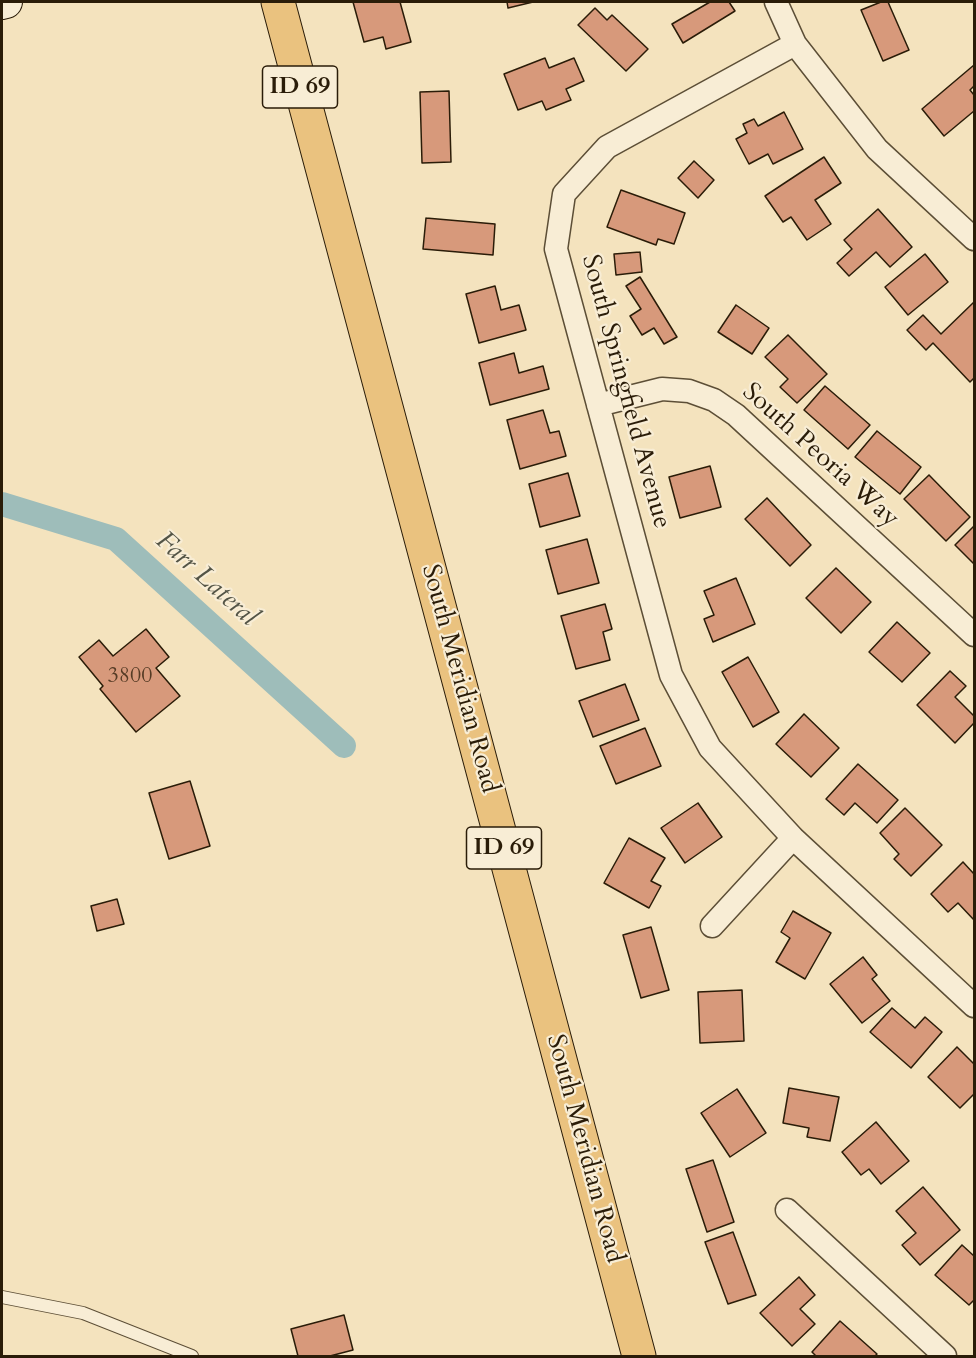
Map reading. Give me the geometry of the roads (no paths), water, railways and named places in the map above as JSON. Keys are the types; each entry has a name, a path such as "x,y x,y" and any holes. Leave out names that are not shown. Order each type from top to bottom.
{"main road":[{"name":"South Meridian Road","path":"278,2 639,1356"}],"street":[{"path":"2,3 6,2"},
{"path":"776,2 795,44 877,149 975,239"},
{"name":"South Springfield Avenue","path":"795,44 607,147 564,194 556,249 671,675 710,748 794,838 975,1006"},
{"name":"South Peoria Way","path":"598,405 662,389 688,391 714,400 736,415 975,635"},
{"path":"712,926 794,838"},
{"path":"787,1210 945,1356"}],"lane":[{"path":"2,1297 83,1313 192,1356"}],"waterway":[{"name":"Farr Lateral","path":"2,504 116,539 344,746"}]}
